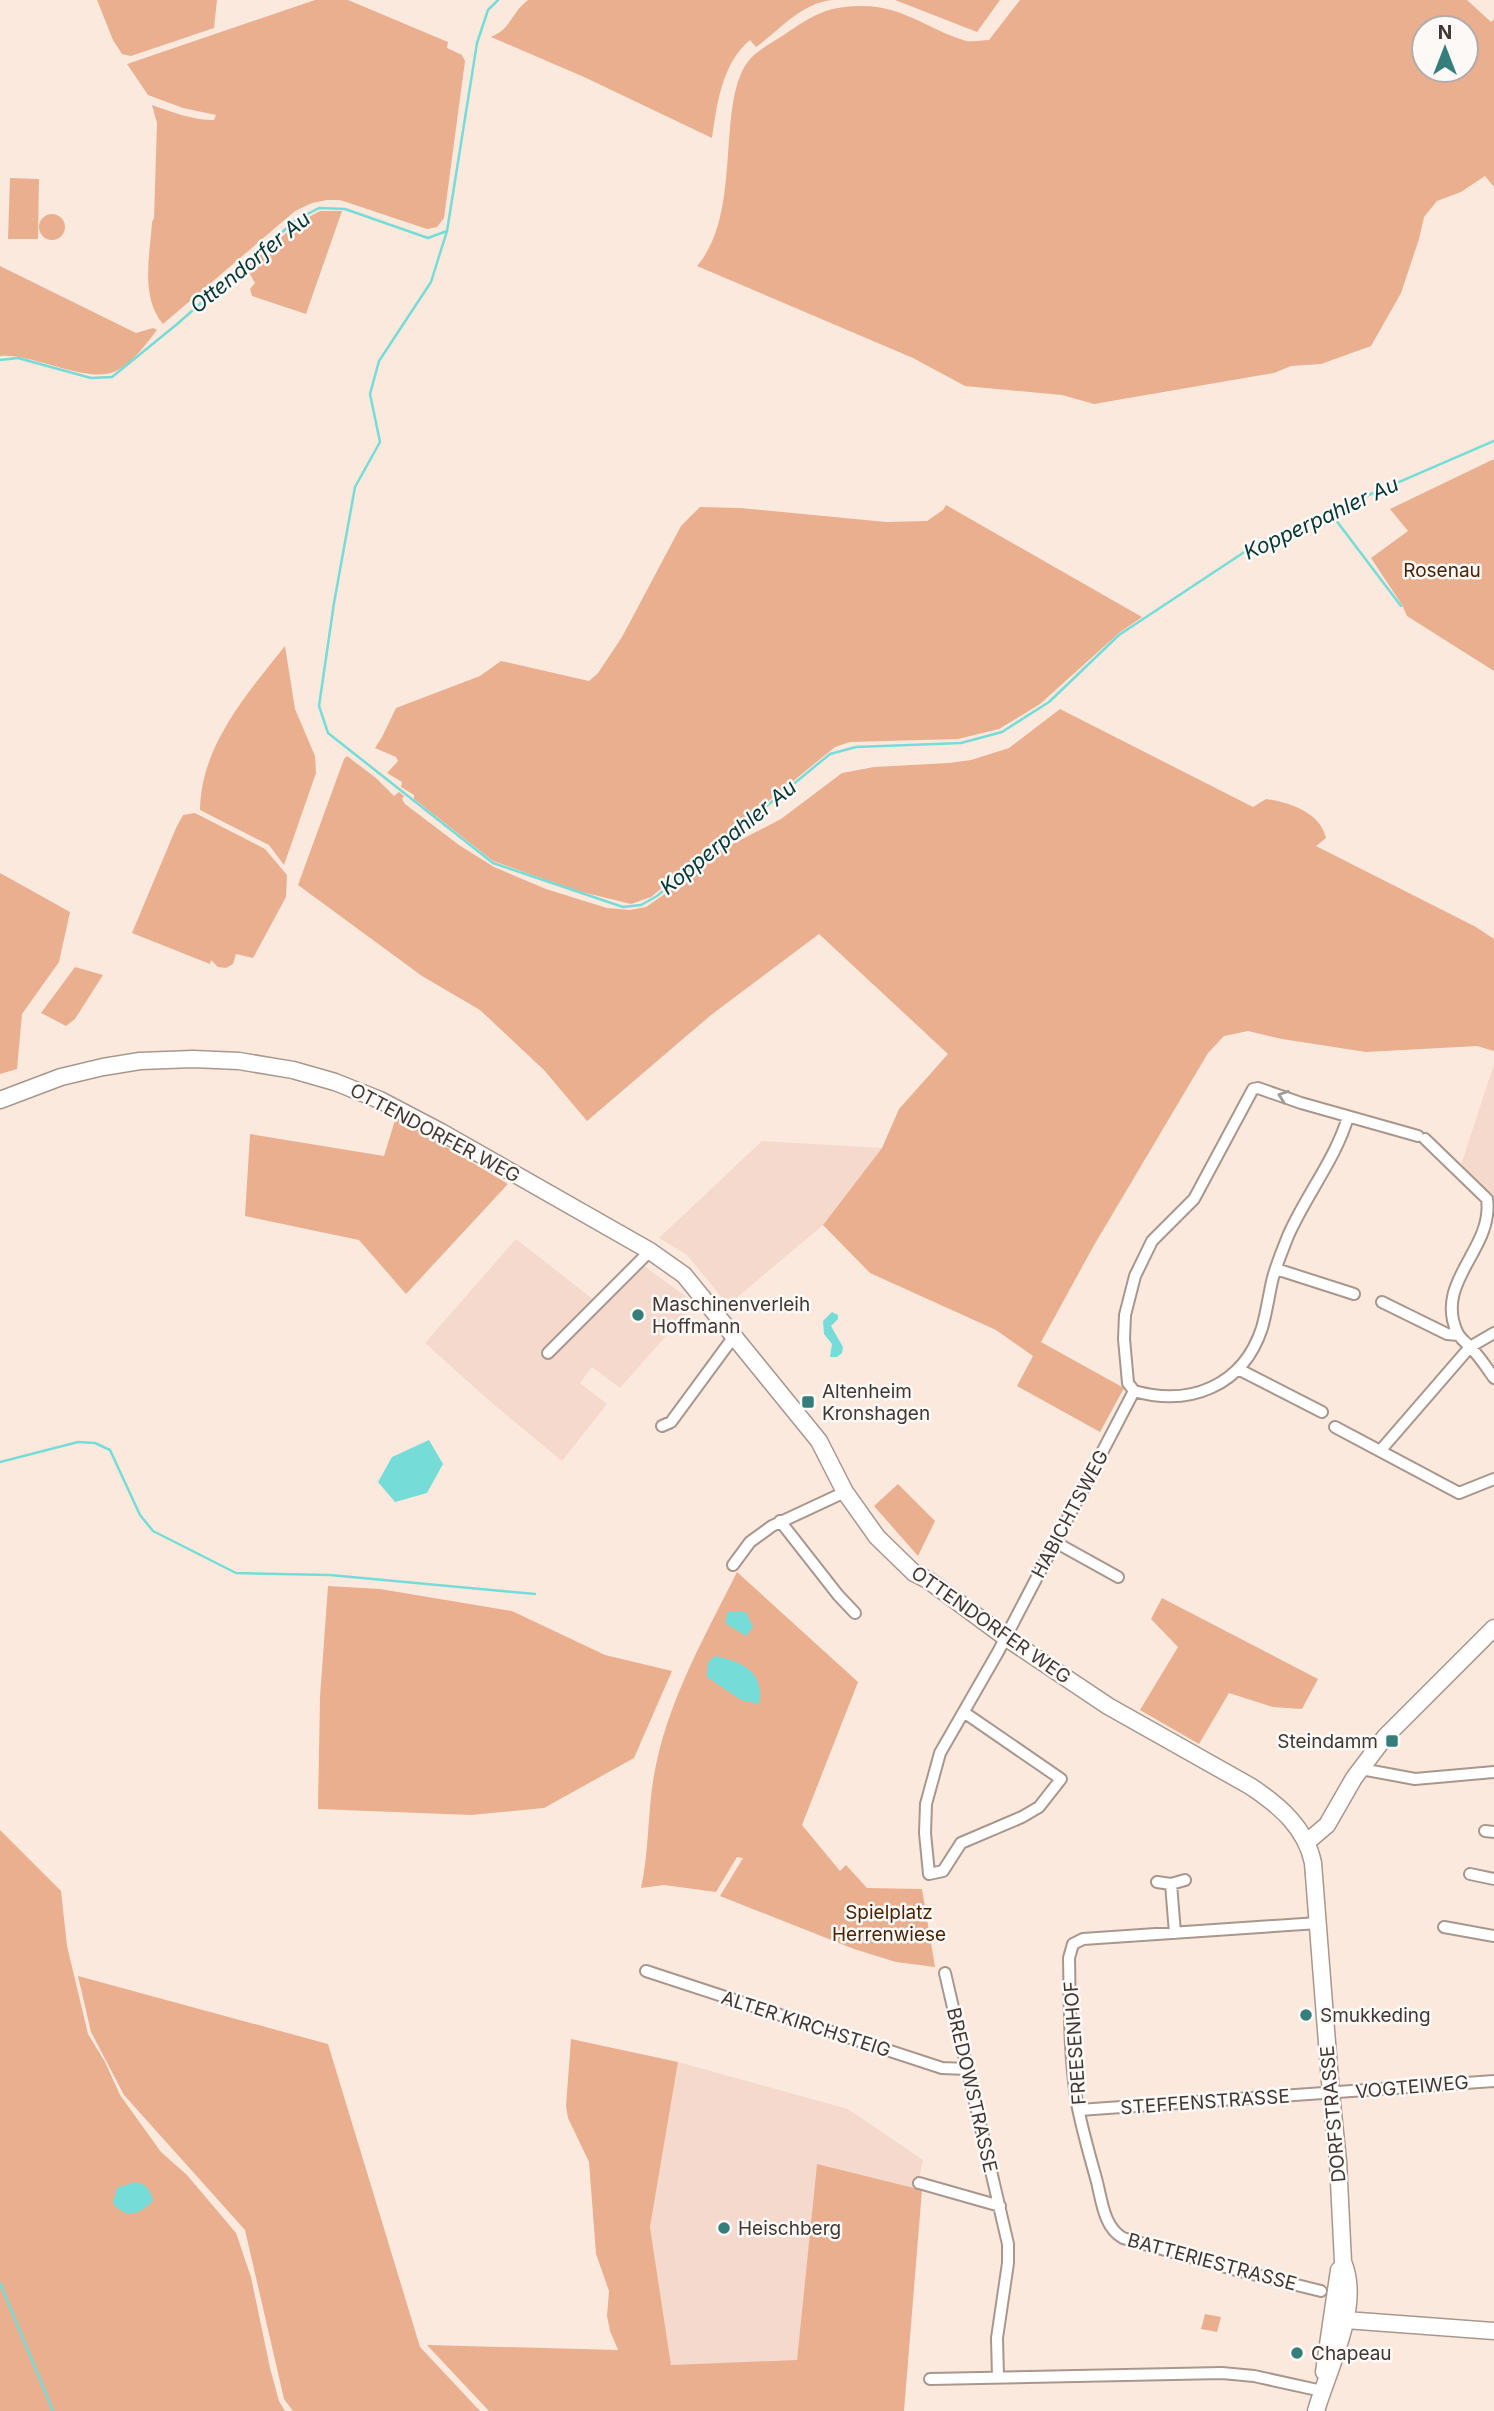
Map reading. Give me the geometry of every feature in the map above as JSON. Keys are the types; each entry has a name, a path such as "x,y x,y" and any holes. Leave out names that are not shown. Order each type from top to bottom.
{"main road":[{"name":"OTTENDORFER WEG","path":"0,1100 61,1077 140,1061 218,1059 293,1070 335,1082 380,1100 441,1132 650,1251 684,1275 819,1440 845,1492 877,1537 914,1573 928,1580 1005,1637 1108,1706 1270,1798 1290,1817 1307,1842"},
{"path":"1307,1842 1327,1825 1361,1769 1385,1737 1494,1628"},
{"name":"DORFSTRASSE","path":"1307,1842 1313,1863 1338,2161 1343,2262 1347,2272 1333,2369 1323,2386 1316,2411"},
{"path":"1339,2320 1494,2331"}],"street":[{"path":"1348,1117 1341,1141 1299,1213 1276,1269 1261,1330 1253,1349 1238,1369 1216,1385 1189,1396 1162,1397 1134,1391 1128,1383 1125,1315 1135,1276 1152,1241 1194,1199 1254,1089 1258,1088 1422,1138 1487,1199 1494,1216 1488,1240 1459,1286 1452,1306 1458,1335 1494,1378"},
{"path":"548,1353 650,1251"},
{"path":"1276,1269 1354,1294"},
{"path":"1382,1302 1447,1335 1458,1335"},
{"path":"1380,1451 1470,1347 1494,1334"},
{"path":"662,1426 671,1422 735,1335"},
{"path":"1238,1369 1322,1412"},
{"name":"HABICHTSWEG","path":"965,1713 1061,1779 1040,1807 961,1843 943,1871 929,1874 925,1833 926,1804 940,1753 965,1713 1134,1391"},
{"path":"1335,1427 1459,1493 1494,1479"},
{"path":"733,1565 750,1542 780,1521 845,1492"},
{"path":"780,1521 855,1613"},
{"path":"1055,1542 1118,1577"},
{"path":"1361,1769 1415,1779 1494,1772"},
{"path":"1471,1874 1494,1879"},
{"path":"1157,1882 1171,1884 1185,1880"},
{"path":"1171,1884 1175,1933 1318,1923"},
{"path":"1444,1927 1494,1936"},
{"name":"FREESENHOF","path":"1109,2224 1079,2110 1071,2046 1069,1958 1073,1944 1083,1939 1175,1933"},
{"name":"ALTER KIRCHSTEIG","path":"646,1971 942,2068 967,2069"},
{"name":"BREDOWSTRASSE","path":"945,1973 1008,2244 1008,2263 999,2317 998,2377"},
{"name":"VOGTEIWEG","path":"1331,2094 1494,2081"},
{"name":"STEFFENSTRASSE","path":"1079,2110 1331,2094"},
{"name":"BREDOWSTRASSE","path":"919,2183 1000,2206"},
{"name":"BATTERIESTRASSE","path":"1109,2224 1114,2233 1123,2238 1321,2291"},
{"path":"930,2379 1222,2373 1323,2386"}],"shaded area":[{"path":"1494,1064 1494,1200 1460,1168"},
{"path":"762,1141 882,1148 823,1225 728,1305 687,1255 659,1238"},
{"path":"516,1239 594,1300 633,1258 695,1303 620,1388 592,1367 580,1383 607,1404 562,1461 425,1343"},
{"path":"678,2062 848,2109 923,2160 917,2189 817,2164 797,2361 671,2365 650,2227"}],"green space":[{"path":"97,0 217,0 214,28 131,56 122,54 113,40"},
{"path":"315,0 348,0 448,42 447,48 462,55 465,61 444,218 437,227 427,229 340,200 312,203 295,211 163,324 151,301 148,275 154,218 157,123 152,105 198,119 214,120 216,115 183,108 148,95 127,64"},
{"path":"528,0 832,0 810,6 756,47 750,40 741,49 722,85 712,138 584,77 491,37 507,25"},
{"path":"895,0 1000,0 977,32"},
{"path":"1020,0 1467,0 1491,22 1494,19 1494,187 1485,176 1461,192 1437,201 1424,217 1401,293 1371,346 1321,364 1291,366 1274,373 1094,404 1062,395 965,386 913,358 697,266 712,242 721,215 734,96 742,73 754,55 819,14 836,8 858,6 887,9 966,41 989,40"},
{"path":"10,178 39,179 38,239 8,239"},
{"path":"320,211 342,211 306,314 252,296 250,289 255,283 246,267 298,223"},
{"path":"52,214 61,218 65,227 61,236 52,240 43,236 39,227 43,218"},
{"path":"0,266 136,333 153,328 157,330 129,362 106,374 77,372 29,359 0,356"},
{"name":"Rosenau","path":"1494,459 1494,671 1407,616 1371,558 1408,531 1390,509"},
{"path":"946,505 1142,617 1119,633 1040,704 999,729 958,739 850,742 835,747 651,897 631,904 574,890 493,861 401,787 402,782 387,773 398,761 396,757 375,748 396,708 480,676 501,661 589,681 598,673 622,637 681,526 700,507 740,508 886,522 927,521"},
{"path":"285,646 295,709 315,756 316,773 284,865 269,845 200,810 202,786 217,742 242,702"},
{"path":"1060,709 1253,807 1266,799 1303,810 1323,829 1326,838 1316,846 1476,927 1494,939 1494,1051 1477,1046 1366,1052 1248,1031 1224,1036 1208,1053 1093,1247 1041,1342 1124,1388 1100,1432 1017,1386 1033,1356 996,1330 870,1273 823,1225 882,1148 899,1109 948,1054 819,934 711,1015 587,1121 544,1070 480,1010 422,976 298,885 347,756 394,796 399,792 404,796 402,799 405,804 459,845 494,867 546,889 607,908 630,910 646,907 708,857 781,819 842,773 874,767 971,760 1009,748"},
{"path":"195,813 265,849 287,875 286,897 253,958 236,954 233,964 226,968 218,967 211,960 210,964 132,933 176,828 183,815"},
{"path":"0,873 70,912 59,962 22,1014 17,1069 0,1074"},
{"path":"75,967 103,975 75,1019 66,1026 41,1013"},
{"path":"396,1117 508,1184 406,1294 359,1240 245,1216 250,1134 384,1156"},
{"path":"898,1484 935,1521 918,1556 874,1506"},
{"name":"Spielplatz Herrenwiese","path":"737,1572 858,1682 802,1825 840,1871 846,1865 867,1888 922,1889 935,1967 896,1962 854,1949 720,1896 743,1858 737,1857 716,1892 664,1885 641,1888 653,1780 662,1740 690,1666"},
{"path":"328,1586 380,1589 512,1611 605,1655 672,1671 634,1758 544,1808 471,1815 318,1809 320,1697"},
{"path":"1162,1598 1318,1679 1302,1709 1273,1707 1229,1693 1199,1744 1140,1710 1178,1647 1151,1619"},
{"path":"0,1830 61,1891 67,1946 88,2034 120,2095 161,2152 187,2175 236,2233 251,2277 279,2401 285,2411 0,2411"},
{"path":"78,1976 328,2044 420,2347 480,2411 293,2411 284,2399 245,2230 124,2095 91,2032"},
{"path":"571,2039 678,2062 650,2227 671,2365 797,2360 817,2164 922,2190 904,2411 489,2411 427,2345 618,2350 607,2316 609,2291 596,2254 589,2162 568,2118 566,2106"},
{"path":"1205,2314 1221,2317 1217,2332 1201,2329"}],"water":[{"path":"832,1312 838,1315 838,1319 831,1326 843,1347 842,1353 837,1357 830,1357 832,1344 824,1334 823,1321"},
{"path":"429,1440 443,1464 427,1493 395,1502 378,1482 392,1457"},
{"path":"728,1611 746,1612 753,1627 746,1636 725,1623"},
{"path":"715,1656 750,1670 759,1684 759,1704 741,1700 707,1677 708,1662"},
{"path":"135,2182 147,2188 153,2201 142,2210 128,2214 113,2203 117,2188"}],"waterway":[{"name":"Kopperpahler Au","path":"498,0 488,10 477,43 447,231 431,282 379,361 370,394 380,442 355,487 319,706 328,733 493,863 623,907 641,905 657,896 830,754 856,747 961,743 1002,732 1049,702 1119,635 1258,543 1494,441"},
{"name":"Ottendorfer Au","path":"0,360 18,358 91,378 112,377 296,220 319,208 345,209 428,238 447,231"},
{"path":"1329,511 1401,606"},
{"path":"0,1462 78,1442 95,1443 110,1450 140,1515 153,1531 236,1573 330,1575 535,1594"},
{"path":"0,2283 53,2411"}],"place":[{"name":"Maschinenverleih Hoffmann","path":"638,1315"},
{"name":"Altenheim Kronshagen","path":"808,1402"},
{"name":"Steindamm","path":"1392,1741"},
{"name":"Smukkeding","path":"1306,2015"},
{"name":"Heischberg","path":"724,2228"},
{"name":"Chapeau","path":"1297,2353"}]}
